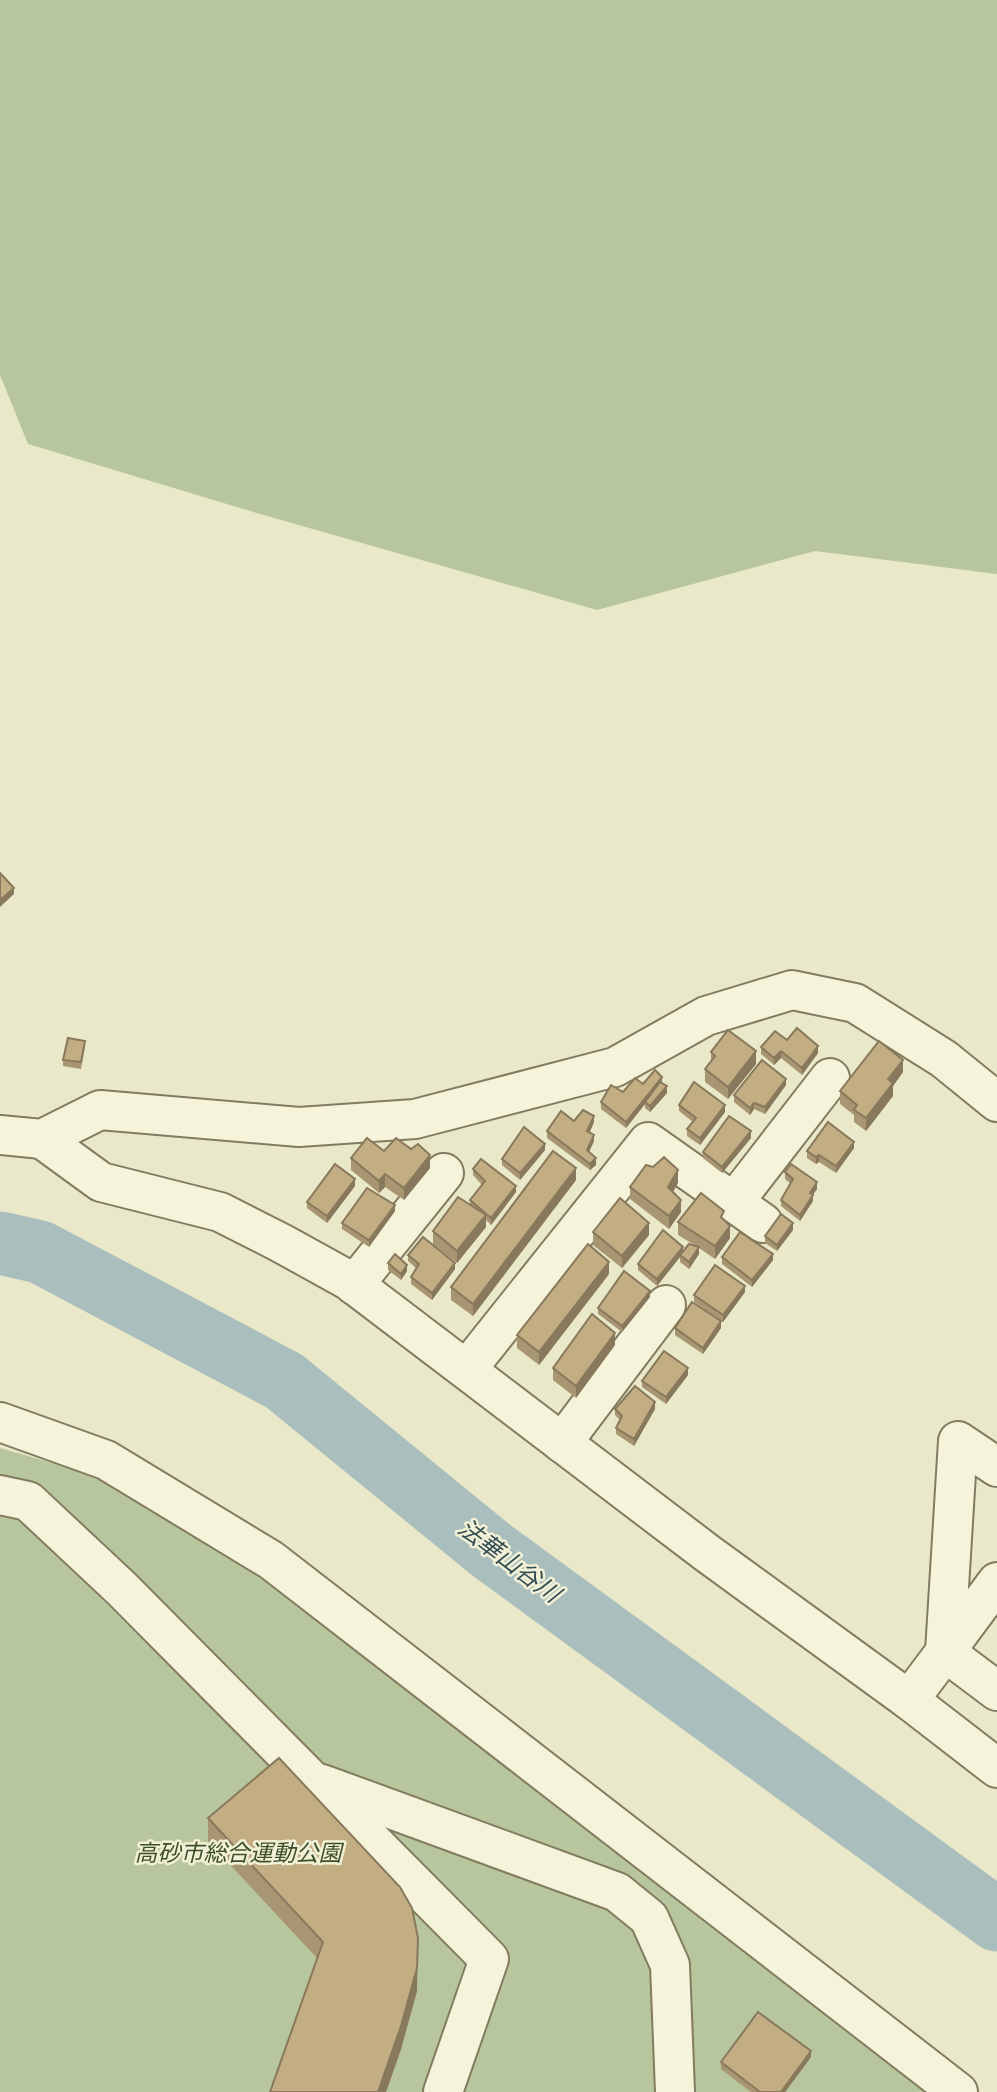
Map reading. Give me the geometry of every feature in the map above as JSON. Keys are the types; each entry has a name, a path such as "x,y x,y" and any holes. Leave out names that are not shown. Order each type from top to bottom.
{"street":[{"path":"42,1139 100,1110 299,1127 415,1119 615,1068 706,1016 792,990 855,1003 944,1059 997,1102"},
{"path":"467,1369 648,1142 748,1213 830,1078"},
{"path":"0,1135 42,1139 101,1182 220,1212 281,1242 354,1285 707,1553 909,1700 997,1768"},
{"path":"354,1285 444,1173"},
{"path":"562,1443 666,1306"},
{"path":"0,1422 106,1460 271,1560 958,2092"},
{"path":"945,1652 958,1441 997,1467"},
{"path":"0,1495 28,1501 121,1588 489,1959 443,2092"},
{"path":"909,1700 997,1583"},
{"path":"945,1652 997,1691"},
{"path":"313,1781 617,1892 649,1918 670,1965 675,2092"}],"green space":[{"path":"0,0 997,0 997,574 815,551 597,610 250,511 28,444 0,375"},
{"name":"高砂市総合運動公園","path":"0,1448 118,1482 317,1614 932,2092 0,2092"}],"building":[{"path":"0,873 14,888 0,900"},
{"path":"797,1028 818,1046 802,1068 781,1051 774,1058 761,1047 775,1031 787,1040"},
{"path":"728,1030 756,1051 728,1087 705,1069 715,1056 711,1052"},
{"path":"68,1038 85,1041 81,1062 63,1060"},
{"path":"879,1041 903,1060 888,1079 893,1083 866,1118 854,1110 857,1105 840,1091"},
{"path":"762,1060 786,1079 765,1107 754,1103 750,1108 734,1095"},
{"path":"655,1070 662,1077 626,1122 601,1102 611,1085 623,1092 635,1078 643,1084"},
{"path":"660,1082 667,1086 650,1106 645,1102"},
{"path":"694,1082 725,1105 700,1138 687,1129 696,1118 679,1105"},
{"path":"583,1110 594,1116 587,1131 594,1135 587,1150 596,1158 590,1164 547,1131 561,1111 574,1121"},
{"path":"729,1116 751,1131 722,1167 703,1152"},
{"path":"828,1122 854,1142 836,1166 807,1151"},
{"path":"524,1127 545,1144 520,1173 502,1159"},
{"path":"367,1138 384,1151 396,1138 411,1149 418,1144 430,1155 404,1188 385,1174 379,1181 351,1158"},
{"path":"553,1151 576,1168 473,1304 451,1287"},
{"path":"664,1157 678,1170 668,1187 681,1200 669,1216 630,1187 646,1165 653,1167"},
{"path":"481,1159 516,1186 491,1218 470,1200 485,1181 473,1169"},
{"path":"335,1164 355,1179 327,1216 307,1202"},
{"path":"791,1164 817,1182 810,1193 813,1195 800,1215 781,1200 793,1179 785,1172"},
{"path":"367,1188 395,1205 369,1240 342,1223"},
{"path":"701,1193 724,1211 721,1217 730,1226 715,1246 678,1222"},
{"path":"458,1197 486,1215 457,1251 433,1231"},
{"path":"620,1198 649,1223 622,1256 593,1232"},
{"path":"781,1214 793,1223 777,1245 765,1236"},
{"path":"663,1230 683,1247 657,1279 638,1264"},
{"path":"740,1232 773,1254 752,1280 722,1257"},
{"path":"423,1237 455,1263 432,1293 411,1277 419,1264 408,1255"},
{"path":"588,1244 609,1262 539,1352 517,1335"},
{"path":"689,1244 699,1247 689,1262 680,1255"},
{"path":"395,1254 407,1265 401,1274 388,1263"},
{"path":"715,1265 745,1286 723,1315 694,1295"},
{"path":"624,1271 650,1291 622,1326 598,1308"},
{"path":"692,1302 721,1321 703,1348 675,1328"},
{"path":"592,1314 615,1333 576,1386 553,1368"},
{"path":"664,1351 688,1368 666,1397 642,1381"},
{"path":"635,1386 655,1402 634,1439 616,1428 622,1416 615,1409"},
{"path":"279,1758 400,1887 412,1908 418,1938 417,1968 401,2026 378,2092 270,2092 323,1942 208,1818"},
{"path":"758,2012 811,2051 781,2092 760,2092 721,2062"}],"waterway":[{"name":"法華山谷川","path":"0,1243 40,1252 284,1381 491,1550 997,1920"}]}
